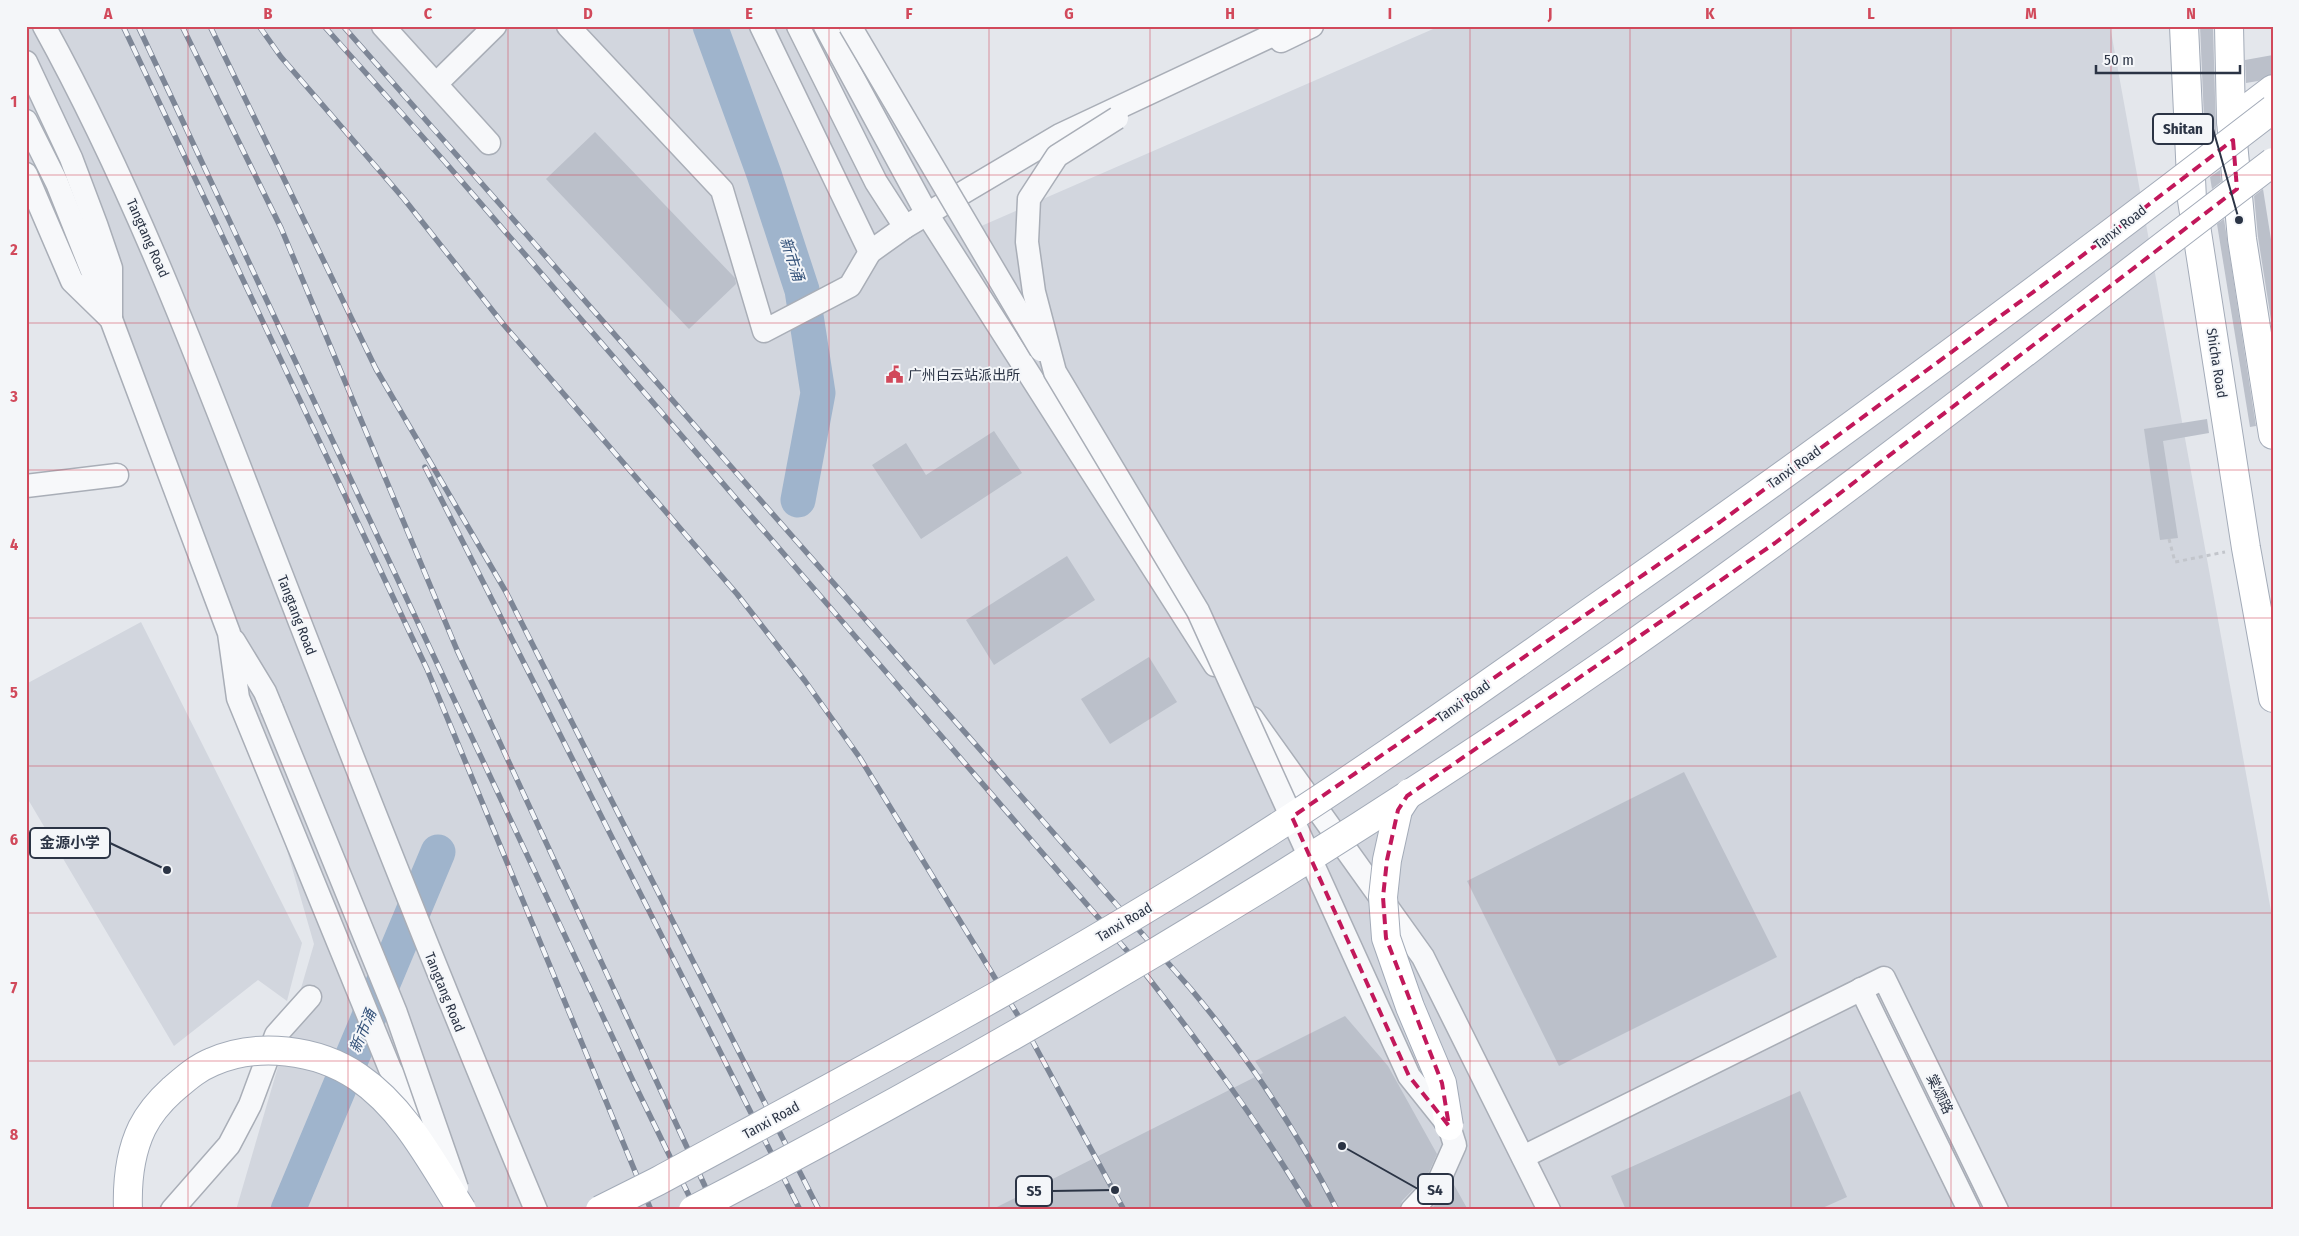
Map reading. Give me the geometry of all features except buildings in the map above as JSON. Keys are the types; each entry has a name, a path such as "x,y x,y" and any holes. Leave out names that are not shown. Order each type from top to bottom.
{"main road":[{"name":"Shicha Road","path":"2184,26 2192,200 2246,548 2273,698"},
{"path":"2229,26 2231,121 2242,239 2273,435"},
{"path":"2231,121 2273,89"},
{"name":"Tanxi Road","path":"600,1210 658,1181 1022,983 1188,884 1320,798 1720,522 2070,265 2273,109"},
{"path":"693,1210 818,1145 1045,1018 1354,832 1616,656 1775,543 2273,162"},
{"path":"1449,1126 1442,1083 1410,1007 1386,938 1382,897 1387,860 1398,810 1412,786 1431,769 1718,567 2031,326 2127,273"},
{"path":"128,1210 128,1194 134,1150 142,1127 161,1100 192,1072 212,1062 234,1054 266,1050 311,1056 335,1065 358,1077 397,1112 463,1210"}],"street":[{"name":"Tangtang Road","path":"44,26 87,106 167,282 377,821 454,1014 536,1210"},
{"path":"383,26 489,143"},
{"path":"436,84 495,26"},
{"path":"568,26 722,190 764,331 850,286 870,252 905,227 1060,135 1292,26"},
{"path":"761,26 870,252"},
{"path":"798,26 876,182 905,227"},
{"path":"825,26 927,214 1214,665 1423,957 1549,1210"},
{"path":"850,26 907,127 1198,611 1409,1076 1449,1126 1455,1145 1439,1181 1412,1210"},
{"path":"1055,372 1034,292 1027,242 1029,199 1057,156 1117,118 1312,26"},
{"path":"26,62 44,95 98,227 110,268 111,319"},
{"path":"26,122 57,183 111,319 229,633 265,692 396,1013 463,1210"},
{"path":"26,174 72,281 111,319"},
{"path":"26,486 117,475"},
{"path":"229,633 238,698 390,1069 472,1210"},
{"name":"棠颂路","path":"1969,1210 1861,990 1884,978 1997,1210"},
{"path":"1523,1157 1861,990"},
{"path":"172,1210 229,1145 250,1105 276,1035 310,997"},
{"path":"417,1116 445,1210"}],"path":[{"path":"2169,539 2175,562 2246,548"}],"highlighted area":[{"path":"2233,140 2237,189 1775,543 1407,796 1398,810 1387,860 1383,897 1386,938 1442,1083 1449,1126 1409,1076 1292,817 1720,522 2070,265"}],"shaded area":[{"path":"26,26 859,26 979,227 1440,26 2110,26 2273,922 2273,1210 236,1210 314,944 174,458 26,158"},
{"path":"141,622 302,943 287,1001 258,980 174,1046 26,796 26,684"}],"waterway":[{"name":"新市涌","path":"710,26 764,174 802,290 818,393 798,500"},
{"name":"新市涌","path":"288,1210 438,852"}],"railway":[{"path":"123,26 427,669 651,1210"},
{"path":"138,26 635,1085 696,1210"},
{"path":"182,26 281,228 457,650 716,1210"},
{"path":"210,26 376,369 506,592 819,1210"},
{"path":"259,26 281,57 404,199 504,325 737,594 805,681 860,758 1022,1022 1124,1210"},
{"path":"324,26 445,162 1128,952 1247,1110 1311,1210"},
{"path":"343,26 1190,988 1270,1094 1322,1180 1337,1210"},
{"path":"425,467 800,1210"}],"place":[{"name":"Shitan","path":"2239,220"},
{"name":"广州白云站派出所","path":"894,375"},
{"name":"金源小学","path":"167,870"},
{"name":"S4","path":"1342,1146"},
{"name":"S5","path":"1115,1190"}]}
